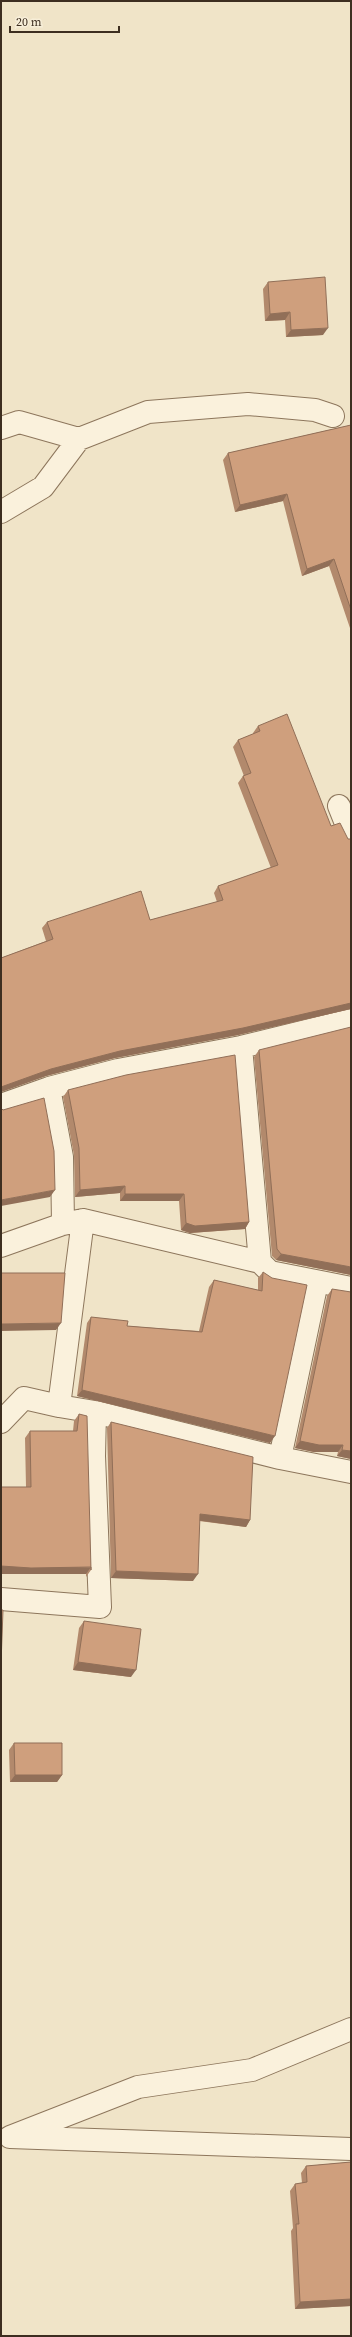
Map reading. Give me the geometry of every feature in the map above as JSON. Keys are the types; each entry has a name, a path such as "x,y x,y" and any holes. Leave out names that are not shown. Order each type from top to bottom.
{"street":[{"path":"1,512 43,487 79,440 148,412 248,404 315,410 333,416"},
{"path":"1,428 19,422 79,440"},
{"path":"339,806 351,836"},
{"path":"1,1105 49,1088 118,1070 241,1047 351,1020"},
{"path":"241,1047 260,1262"},
{"path":"49,1088 73,1222 59,1406"},
{"path":"1,1246 73,1222 260,1262 270,1272 351,1288"},
{"path":"280,1458 317,1282"},
{"path":"1,1422 24,1398 95,1412 280,1458 351,1472"},
{"path":"1,1599 100,1607 95,1412"},
{"path":"6,2139 138,2087 252,2070 351,2029"},
{"path":"6,2139 351,2149"}],"building":[{"path":"325,277 328,328 291,330 290,312 270,314 268,282"},
{"path":"351,425 351,610 334,559 307,569 287,494 240,505 228,453"},
{"path":"287,714 331,826 340,823 348,839 351,839 351,1003 243,1028 120,1051 51,1069 1,1087 1,958 53,939 47,922 141,891 150,920 223,900 218,886 278,865 243,776 251,773 238,740 260,731 258,726"},
{"path":"351,1027 351,1267 281,1254 277,1249 259,1050"},
{"path":"235,1055 249,1222 195,1226 186,1223 184,1194 125,1194 125,1186 80,1190 79,1148 68,1090 126,1075"},
{"path":"44,1098 54,1151 55,1190 1,1200 1,1108 3,1110"},
{"path":"263,1272 272,1278 307,1285 275,1436 82,1390 91,1317 128,1321 127,1326 202,1332 214,1280 262,1291"},
{"path":"1,1273 65,1273 61,1323 1,1324"},
{"path":"332,1289 351,1292 351,1451 342,1450 343,1445 319,1445 300,1441"},
{"path":"79,1414 87,1416 91,1567 31,1568 1,1566 1,1487 31,1487 30,1431 77,1431"},
{"path":"111,1422 253,1457 250,1520 200,1514 198,1574 116,1571"},
{"path":"1,1610 3,1610 1,1664"},
{"path":"84,1621 141,1629 136,1670 78,1662"},
{"path":"14,1743 62,1743 62,1775 15,1775"},
{"path":"351,2162 351,2299 300,2302 296,2224 299,2224 295,2184 307,2182 306,2166"}]}
